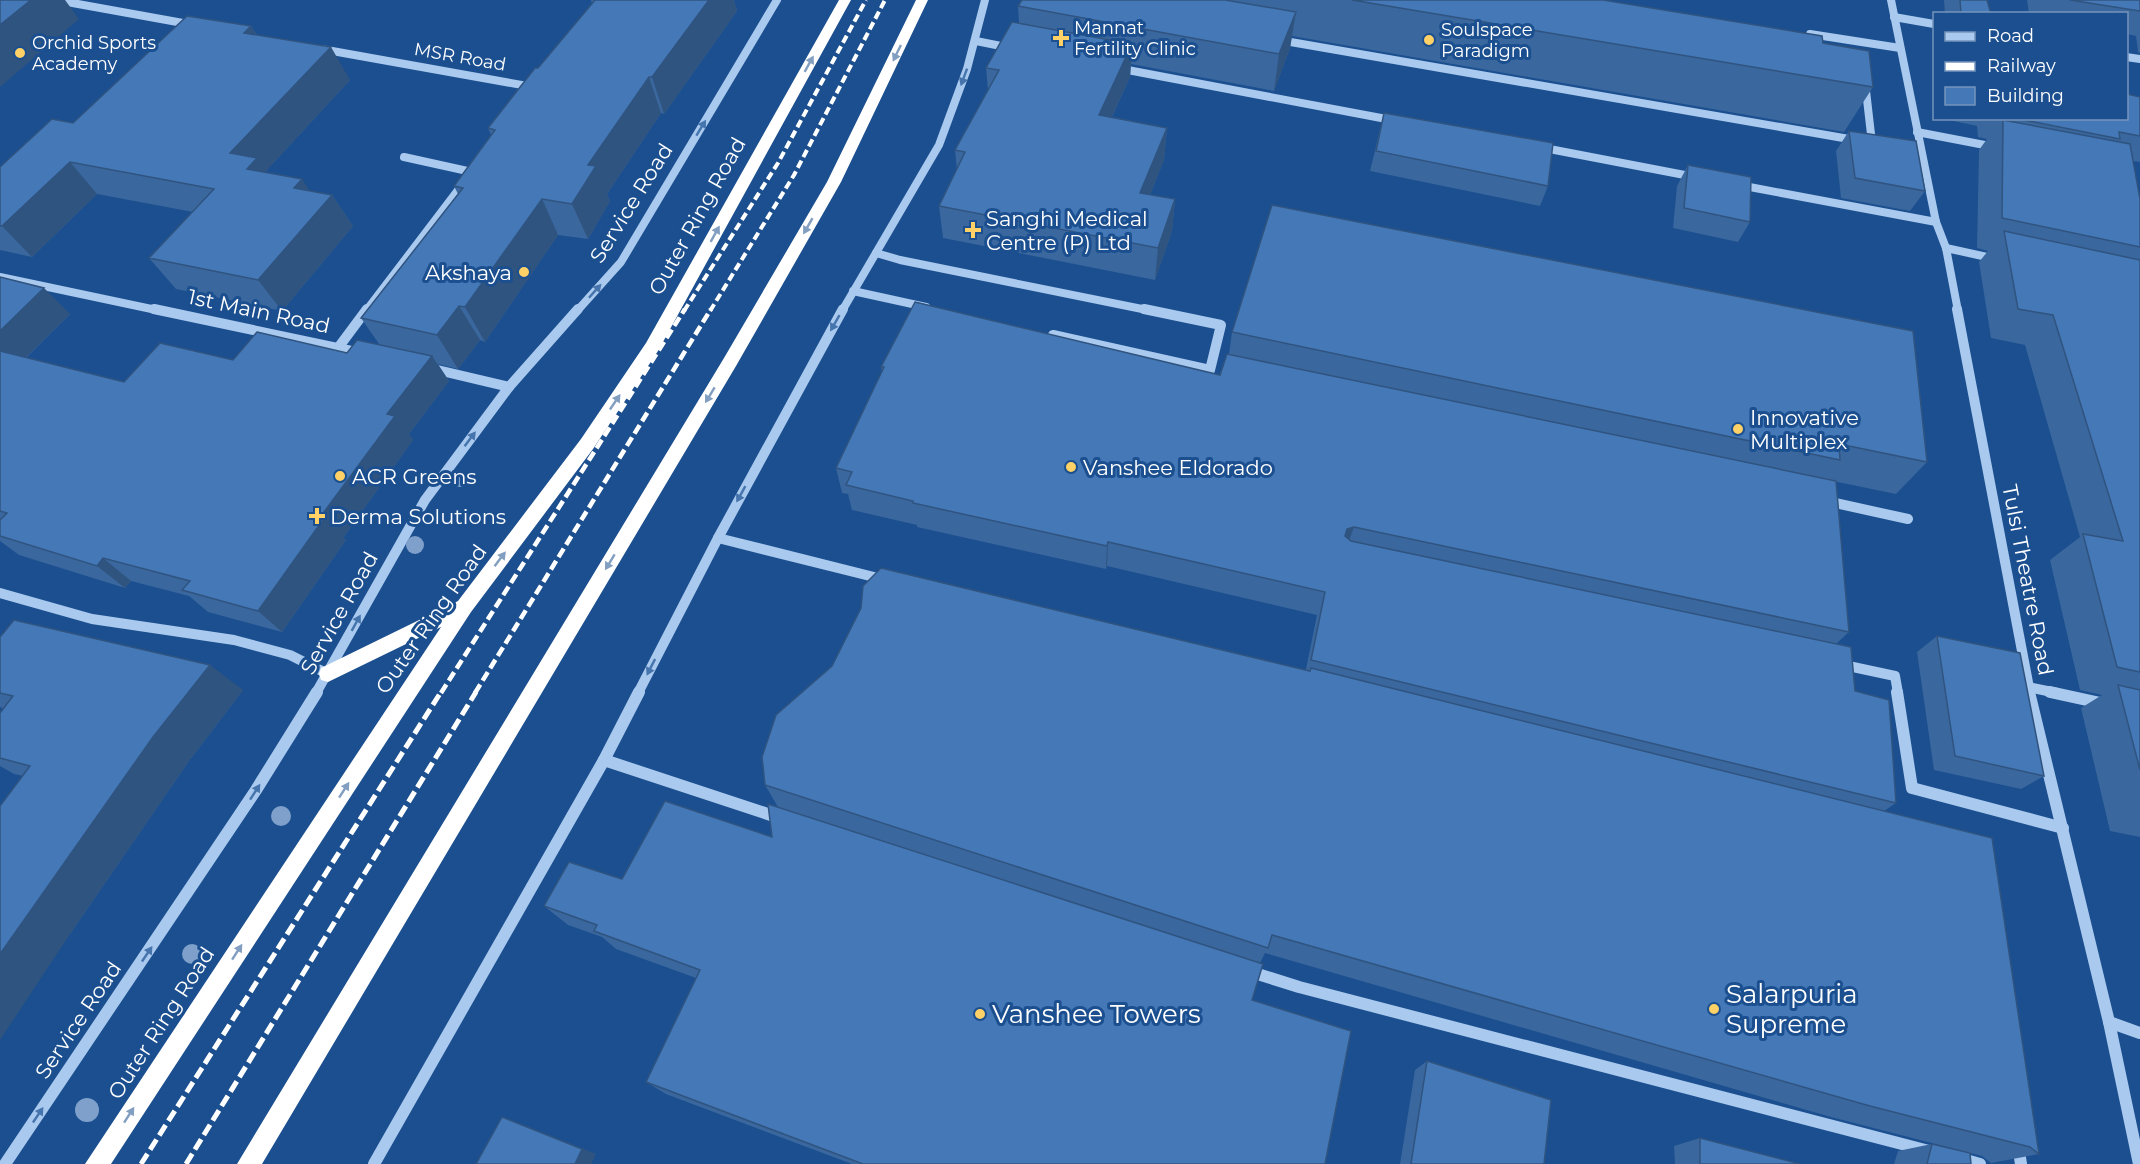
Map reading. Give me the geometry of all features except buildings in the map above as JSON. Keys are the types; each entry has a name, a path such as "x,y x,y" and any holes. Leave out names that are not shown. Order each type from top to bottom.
{"highway":[{"name":"Outer Ring Road","path":"97,1164 465,606 587,444 652,346 845,0"},
{"path":"249,1164 730,362 828,192 922,0"},
{"path":"328,674 465,606"}],"street":[{"path":"56,0 206,27"},
{"name":"Service Road","path":"5,1164 256,790 328,674 425,500 509,387 621,262 777,0"},
{"path":"374,1164 604,760 717,537 853,291 939,146 976,41 985,0"},
{"name":"Tulsi Theatre Road","path":"1891,0 1936,222 1946,248 2028,687 2109,1022 2139,1164"},
{"path":"1894,17 1933,24"},
{"path":"1801,33 1900,48"},
{"path":"1272,39 1872,143 1867,82 1856,80"},
{"path":"976,41 1021,50"},
{"name":"MSR Road","path":"309,46 536,87 529,97"},
{"path":"1102,65 1407,122"},
{"path":"527,87 534,78"},
{"path":"1917,132 1999,148"},
{"path":"1524,145 1700,178"},
{"path":"404,158 472,172"},
{"path":"338,348 479,163"},
{"path":"1735,184 1936,222"},
{"path":"1946,248 2003,260"},
{"path":"876,253 900,260 1221,326 1210,370"},
{"name":"1st Main Road","path":"0,277 371,355"},
{"path":"853,291 939,310"},
{"path":"1041,332 1222,373"},
{"path":"415,365 509,387"},
{"path":"1815,499 1908,519"},
{"path":"717,537 902,585"},
{"path":"0,593 93,619 234,640 290,655 328,674"},
{"path":"1825,661 1895,676 1912,788 2063,828"},
{"path":"2028,687 2118,707"},
{"path":"604,760 799,824"},
{"path":"1231,965 1299,987 1980,1164"},
{"path":"2109,1022 2140,1033"},
{"path":"2016,1129 2021,1164"}],"railway":[{"path":"684,311 778,163 866,0"},
{"path":"710,311 794,175 885,0"},
{"path":"441,693 685,309"},
{"path":"475,693 711,309"},
{"path":"141,1164 441,692"},
{"path":"186,1164 476,692"}],"place":[{"name":"Mannat Fertility Clinic","path":"1061,38"},
{"name":"Soulspace Paradigm","path":"1429,40"},
{"name":"Orchid Sports Academy","path":"20,53"},
{"name":"Sanghi Medical Centre (P) Ltd","path":"973,230"},
{"name":"Akshaya","path":"524,272"},
{"name":"Innovative Multiplex","path":"1738,429"},
{"name":"Vanshee Eldorado","path":"1071,467"},
{"name":"ACR Greens","path":"340,476"},
{"name":"Derma Solutions","path":"317,516"},
{"name":"Salarpuria Supreme","path":"1714,1009"},
{"name":"Vanshee Towers","path":"980,1014"}]}
